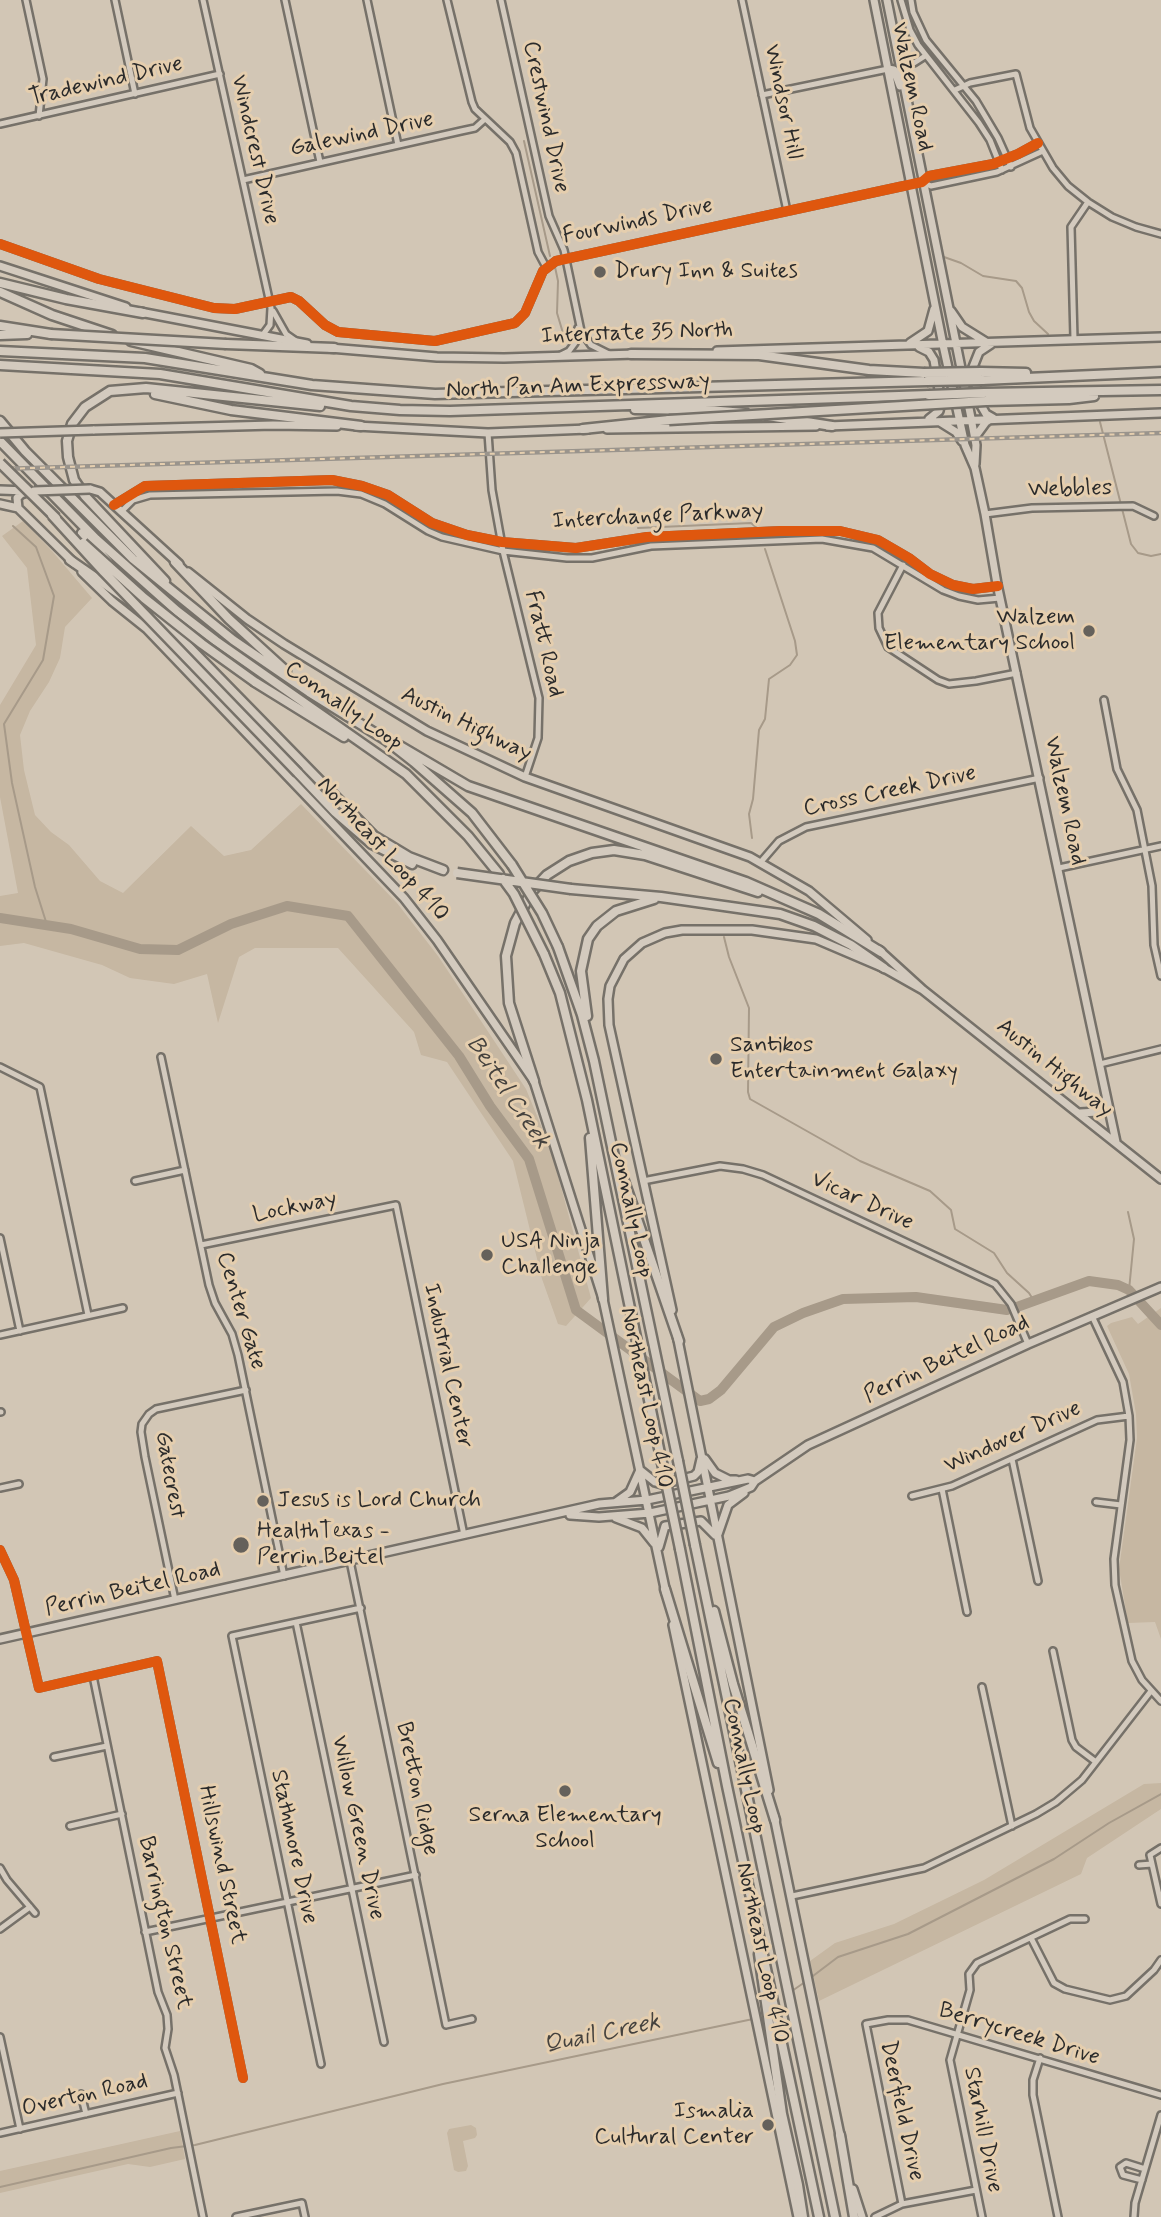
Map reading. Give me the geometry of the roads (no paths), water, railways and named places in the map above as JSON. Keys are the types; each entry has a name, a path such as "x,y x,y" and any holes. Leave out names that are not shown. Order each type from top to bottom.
{"highway":[{"path":"0,284 143,313"},
{"path":"0,292 96,331 180,354 251,369 266,377"},
{"path":"0,326 51,334"},
{"path":"0,335 51,334 334,348"},
{"name":"North Pan Am Expressway","path":"0,351 154,359 347,389 435,394 925,377 1161,372"},
{"path":"631,354 772,356 925,377"},
{"name":"North Pan Am Expressway","path":"0,365 160,374 351,406 429,411 1161,390"},
{"path":"173,592 158,570 85,496 71,472 67,441 72,424 93,401 110,391 146,388 308,406 351,406"},
{"path":"121,389 159,394 231,410 361,426"},
{"path":"583,429 623,423 985,397"},
{"path":"597,407 708,410 831,426"},
{"path":"0,421 25,451 116,543 173,592"},
{"path":"3,444 165,625 374,835 409,857 443,870"},
{"name":"Connally Loop","path":"3,444 96,539 177,611 405,774 438,804 468,836 514,894 544,954 560,993 587,1100 748,1884 776,2033 819,2217"},
{"path":"0,463 144,598 255,682 313,720 380,757"},
{"path":"52,514 104,572 335,812 372,844 411,863 457,873 780,914 826,932 851,945 884,968"},
{"path":"70,560 165,625"},
{"path":"175,562 229,619 309,692"},
{"name":"Connally Loop","path":"173,592 233,640 373,732 447,789 472,813 512,865 558,947 582,1014 594,1061 835,2217"},
{"path":"373,732 468,786 678,857 746,882 768,894"},
{"path":"534,1081 509,1003 506,956 515,923 532,891 547,875 569,861 614,850 645,855 768,894 819,914 881,952"},
{"path":"594,1061 581,971 586,944 597,926 616,911 661,897"},
{"path":"587,1100 603,1299"},
{"path":"607,1132 679,1341"},
{"path":"695,1545 775,1820"},
{"path":"665,1589 707,1732 727,1786"},
{"path":"776,2033 782,2114 798,2185 800,2217"},
{"path":"840,2135 855,2217"}],"main road":[{"name":"Walzem Road","path":"874,0 943,345 965,445 975,468 985,514 1000,598 1116,1143"},
{"name":"Walzem Road","path":"887,0 975,437 975,468"},
{"path":"888,69 896,72 909,110"},
{"name":"Interstate 35 North","path":"0,266 143,313 261,337 334,348 436,357 610,355 1161,337"},
{"path":"946,301 957,323 967,332 990,343 979,352 973,367 979,402 986,414 993,418"},
{"path":"908,345 928,331 935,305"},
{"path":"908,345 929,352 936,366 941,406 935,416 926,421"},
{"path":"0,433 273,425 361,426 488,433 831,426 971,418 1161,413"},
{"path":"975,437 986,422 993,418"},
{"path":"936,420 956,432 965,445"},
{"name":"Austin Highway","path":"0,490 90,489 100,492 175,562 247,619 337,678 427,731 525,777 737,851 809,891 923,990 1161,1178"},
{"path":"0,504 18,508 18,498 31,491"},
{"name":"Northeast Loop 410","path":"18,508 112,601 147,629 404,898 438,940 534,1081 603,1299 800,2217"},
{"name":"Austin Highway","path":"628,1114 609,1025 608,999 614,974 624,959 652,937 682,930 706,929 752,930 816,939 884,968 923,990"},
{"path":"1078,1112 1098,1112 1102,1109 1107,1095"},
{"name":"Northeast Loop 410","path":"628,1114 698,1430 717,1538 840,2135 856,2203 862,2217"},
{"name":"Perrin Beitel Road","path":"561,1514 611,1516 650,1513 710,1500 752,1482 808,1445 1028,1343 1161,1287"},
{"path":"702,1455 715,1473 729,1480 752,1482"},
{"path":"614,1503 630,1492 640,1470 662,1484 691,1478 698,1472 702,1455"},
{"path":"658,1549 665,1526 694,1520 701,1521 717,1538 728,1505 752,1482"},
{"name":"Perrin Beitel Road","path":"0,1639 561,1514 752,1482"},
{"path":"611,1516 642,1528 658,1549"}],"street":[{"path":"26,0 43,79 39,116"},
{"path":"115,0 135,94"},
{"name":"Windcrest Drive","path":"202,0 271,304 280,325 297,342"},
{"path":"285,0 320,162"},
{"path":"367,0 398,145"},
{"path":"447,0 472,102 485,119 500,130 516,153 538,252 547,267"},
{"name":"Crestwind Drive","path":"501,0 549,216 566,258 579,322 586,340 610,355"},
{"name":"Windsor Hill","path":"742,0 787,211"},
{"path":"901,0 910,30 925,56 979,123 1002,170"},
{"path":"911,0 913,12 926,40 988,120 1011,167"},
{"path":"899,58 914,63 925,56"},
{"path":"762,95 888,69"},
{"name":"Tradewind Drive","path":"0,124 220,74"},
{"path":"955,90 963,85 1016,74 1030,128 1042,151 1068,186 1112,217 1161,233"},
{"name":"Galewind Drive","path":"243,180 474,128 485,119"},
{"path":"1038,143 1007,159 929,176 922,182 931,186 1002,170 1042,151"},
{"name":"Fourwinds Drive","path":"0,244 99,279 214,309 271,304 291,297 325,325 338,332 435,341 515,323 525,313 547,267 566,258 922,182"},
{"path":"1074,339 1071,227 1088,202"},
{"path":"261,337 270,325 271,304"},
{"path":"558,356 569,351 576,343 579,322"},
{"name":"Fratt Road","path":"488,433 492,490 503,551 540,698 538,738 525,777"},
{"name":"Interchange Parkway","path":"114,505 145,486 332,480 388,495 432,523 467,536 502,542 576,548 648,537 840,531 878,540 908,557 926,572 953,585 973,589 998,586"},
{"name":"Interchange Parkway","path":"121,512 132,500 150,495 337,491 362,494 385,503 442,537 503,551 592,558 651,546 822,540 873,548 959,597 978,600 1000,598"},
{"name":"Webbles","path":"985,514 1032,508 1122,506 1140,508 1154,516"},
{"path":"908,557 878,613 879,628 888,647 948,684 1017,673"},
{"path":"1104,700 1117,769 1137,810 1152,886 1154,945 1161,976"},
{"name":"Cross Creek Drive","path":"760,863 779,841 816,824 1040,778"},
{"path":"1059,868 1161,846"},
{"path":"1100,1065 1161,1049"},
{"name":"Center Gate","path":"161,1058 215,1303 235,1343 284,1576"},
{"path":"0,1067 40,1087 88,1315"},
{"name":"Vicar Drive","path":"643,1181 720,1166 763,1175 995,1284 1011,1304 1028,1343"},
{"path":"135,1181 185,1170"},
{"name":"Lockway","path":"201,1245 396,1205"},
{"name":"Industrial Center","path":"396,1205 464,1535"},
{"path":"0,1238 20,1331"},
{"path":"0,1335 123,1308"},
{"path":"1093,1316 1123,1382 1129,1416 1130,1440 1114,1559 1115,1585 1132,1661 1142,1680 1161,1700"},
{"name":"Gatecrest","path":"175,1600 145,1457 142,1424 156,1409 246,1390"},
{"name":"Windover Drive","path":"912,1496 942,1489 1097,1420 1129,1416"},
{"path":"1012,1459 1038,1581"},
{"path":"0,1488 19,1484"},
{"path":"942,1489 967,1612"},
{"path":"1096,1502 1121,1505"},
{"path":"0,1550 14,1580 38,1688 93,1676"},
{"name":"Bretton Ridge","path":"350,1561 446,2025 472,2019"},
{"path":"296,1622 360,1608"},
{"name":"Stathmore Drive","path":"296,1622 232,1636 320,2064"},
{"name":"Willow Green Drive","path":"296,1622 384,2042"},
{"path":"1053,1650 1072,1740 1076,1747 1096,1762"},
{"name":"Hillswind Street","path":"93,1676 158,1661 243,2078"},
{"name":"Barrington Street","path":"93,1676 158,1992 167,2015 165,2048 178,2093 203,2217"},
{"path":"982,1687 1012,1826"},
{"path":"792,1896 924,1868 1056,1802 1082,1780 1151,1691"},
{"path":"54,1757 107,1746"},
{"path":"70,1826 122,1814"},
{"path":"1161,1848 1150,1855 1161,1905"},
{"path":"1139,1864 1152,1864"},
{"path":"0,1868 35,1913"},
{"path":"145,1931 416,1875"},
{"path":"0,1929 30,1907"},
{"name":"Starhill Drive","path":"982,2217 951,2067 970,1990 969,1974 972,1967 1070,1919 1085,1919"},
{"path":"1031,1938 1054,1983 1065,1989 1110,2000 1126,1996 1161,1960"},
{"name":"Berrycreek Drive","path":"866,2024 908,2020 1161,2095"},
{"name":"Deerfield Drive","path":"866,2024 902,2204"},
{"path":"0,2037 20,2129"},
{"path":"1040,2058 1033,2080 1033,2095 1058,2217"},
{"name":"Overton Road","path":"0,2133 178,2093"},
{"path":"81,2094 86,2114"},
{"path":"1134,2217 1135,2203 1161,2115"},
{"path":"1142,2180 1123,2175 1120,2167 1126,2164 1145,2169"},
{"path":"875,2217 902,2204 976,2190"},
{"path":"236,2217 302,2203 305,2217"}],"waterway":[{"path":"524,141 550,256"},
{"path":"944,257 983,276 1016,281 1022,288 1034,321 1048,334"},
{"path":"555,267 558,281 557,313 563,333 570,343"},
{"path":"1100,422 1131,544 1138,553 1151,556 1161,554"},
{"path":"638,528 751,523 758,529"},
{"path":"13,526 36,547 54,596 43,660 4,724 12,783 35,887 47,925"},
{"path":"752,838 749,814 753,799 759,730 765,719 769,679 790,665 797,655 795,641 765,549"},
{"name":"Beitel Creek","path":"0,918 71,929 140,949 178,950 231,924 287,906 348,916 459,1056 490,1106 529,1159 576,1310 700,1401 709,1399 721,1390 774,1327 843,1299 916,1297 1007,1310"},
{"path":"724,937 749,1008 750,1099 860,1161 930,1191 951,1210 955,1229 994,1253 1007,1273 1034,1301"},
{"path":"1128,1212 1134,1239 1129,1290"},
{"name":"Beitel Creek","path":"1017,1307 1089,1281 1118,1285 1129,1290 1161,1325"},
{"name":"Quail Creek","path":"809,1979 838,1957 908,1934 1054,1859 1109,1823 1161,1794"},
{"name":"Quail Creek","path":"792,1991 805,1982"},
{"name":"Quail Creek","path":"0,2187 171,2148 195,2145 443,2084 753,2019"}],"railway":[{"path":"0,469 1161,433"}],"place":[{"name":"Drury Inn & Suites","path":"600,272"},
{"name":"Walzem Elementary School","path":"1089,631"},
{"name":"Santikos Entertainment Galaxy","path":"716,1059"},
{"name":"USA Ninja Challenge","path":"487,1255"},
{"name":"Jesus is Lord Church","path":"263,1501"},
{"name":"HealthTexas - Perrin Beitel","path":"241,1545"},
{"name":"Serna Elementary School","path":"565,1791"},
{"name":"Ismalia Cultural Center","path":"768,2125"}]}
